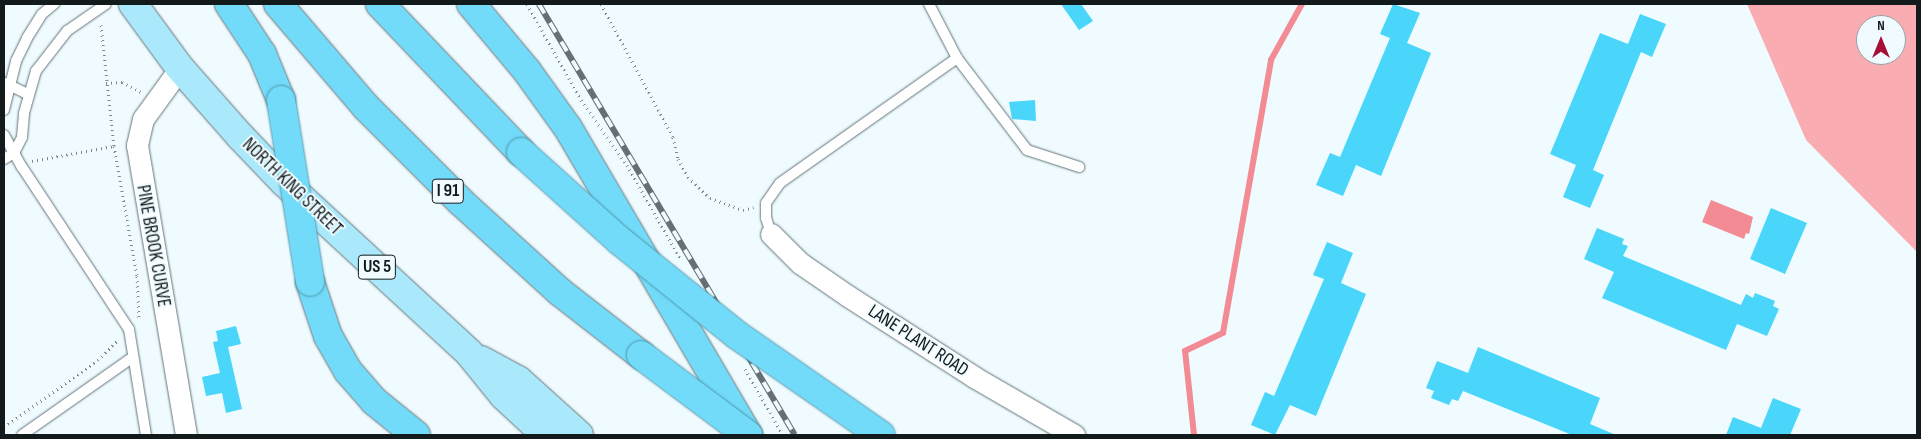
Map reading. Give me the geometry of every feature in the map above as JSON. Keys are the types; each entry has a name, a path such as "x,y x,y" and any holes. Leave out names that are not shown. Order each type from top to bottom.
{"highway":[{"path":"229,4 262,54 281,100 310,282 328,336 348,371 374,401 416,435"},
{"name":"I 91","path":"278,4 366,107 460,202 560,292 748,435"},
{"path":"380,4 521,152 620,241 737,335 881,435"},
{"path":"471,4 506,43 568,128 748,435"}],"main road":[{"name":"NORTH KING STREET","path":"133,4 180,68 284,182 469,353 504,396 546,435"},
{"name":"NORTH KING STREET","path":"469,353 518,380 579,435"}],"street":[{"name":"PINE BROOK CURVE","path":"180,68 143,119 137,145 139,166 186,435"},
{"name":"LANE PLANT ROAD","path":"771,234 800,263 848,296 974,377 1074,435"}],"lane":[{"path":"4,110 6,84 27,38 42,14 54,4"},
{"path":"4,159 14,153 22,137 28,94 36,70 67,32 106,4"},
{"path":"929,4 957,58 1027,150 1079,167"},
{"path":"771,234 766,218 766,203 780,183 957,58"},
{"path":"6,84 28,94"},
{"path":"4,135 22,167 129,329 146,435"},
{"path":"22,435 133,357"}],"path":[{"path":"527,4 581,100 627,165 684,265"},
{"path":"601,4 673,137 678,159 688,177 710,198 743,210 766,203"},
{"path":"4,427 98,360 129,329 139,324 137,276 114,146 103,60 106,43 101,25"},
{"path":"106,83 122,82 142,93"},
{"path":"22,167 37,158 114,146 137,145"},
{"path":"744,367 783,435"}],"shaded area":[{"path":"1747,4 1917,4 1917,252 1806,140"},
{"path":"1711,200 1753,217 1749,234 1746,233 1744,239 1702,222"}],"building":[{"path":"1061,4 1081,4 1093,21 1079,30"},
{"path":"1393,4 1420,13 1407,43 1431,53 1381,176 1356,165 1343,196 1316,185 1330,153 1340,157 1390,38 1380,34"},
{"path":"1640,14 1666,24 1652,57 1641,52 1593,170 1604,175 1590,208 1563,197 1576,165 1550,154 1600,33 1628,44"},
{"path":"1035,100 1036,121 1012,119 1009,102"},
{"path":"1771,208 1807,223 1785,274 1750,259"},
{"path":"1597,228 1624,239 1622,244 1628,246 1623,256 1741,305 1746,294 1753,298 1755,293 1775,301 1773,306 1779,309 1767,336 1737,324 1726,350 1602,298 1614,272 1584,259"},
{"path":"1327,242 1353,253 1341,283 1366,294 1316,416 1290,405 1275,435 1251,425 1265,392 1274,396 1324,279 1313,275"},
{"path":"236,326 241,344 228,347 242,409 226,413 222,393 206,396 202,377 220,373 213,342 218,341 216,331"},
{"path":"1478,347 1600,398 1590,424 1616,435 1572,435 1463,391 1458,401 1452,399 1449,405 1431,398 1434,391 1426,388 1437,361 1468,373"},
{"path":"1773,398 1801,409 1790,435 1726,435 1733,417 1761,428"}],"waterway":[{"path":"1194,435 1185,351 1223,333 1271,60 1302,4"}],"railway":[{"path":"539,4 795,435"}]}
